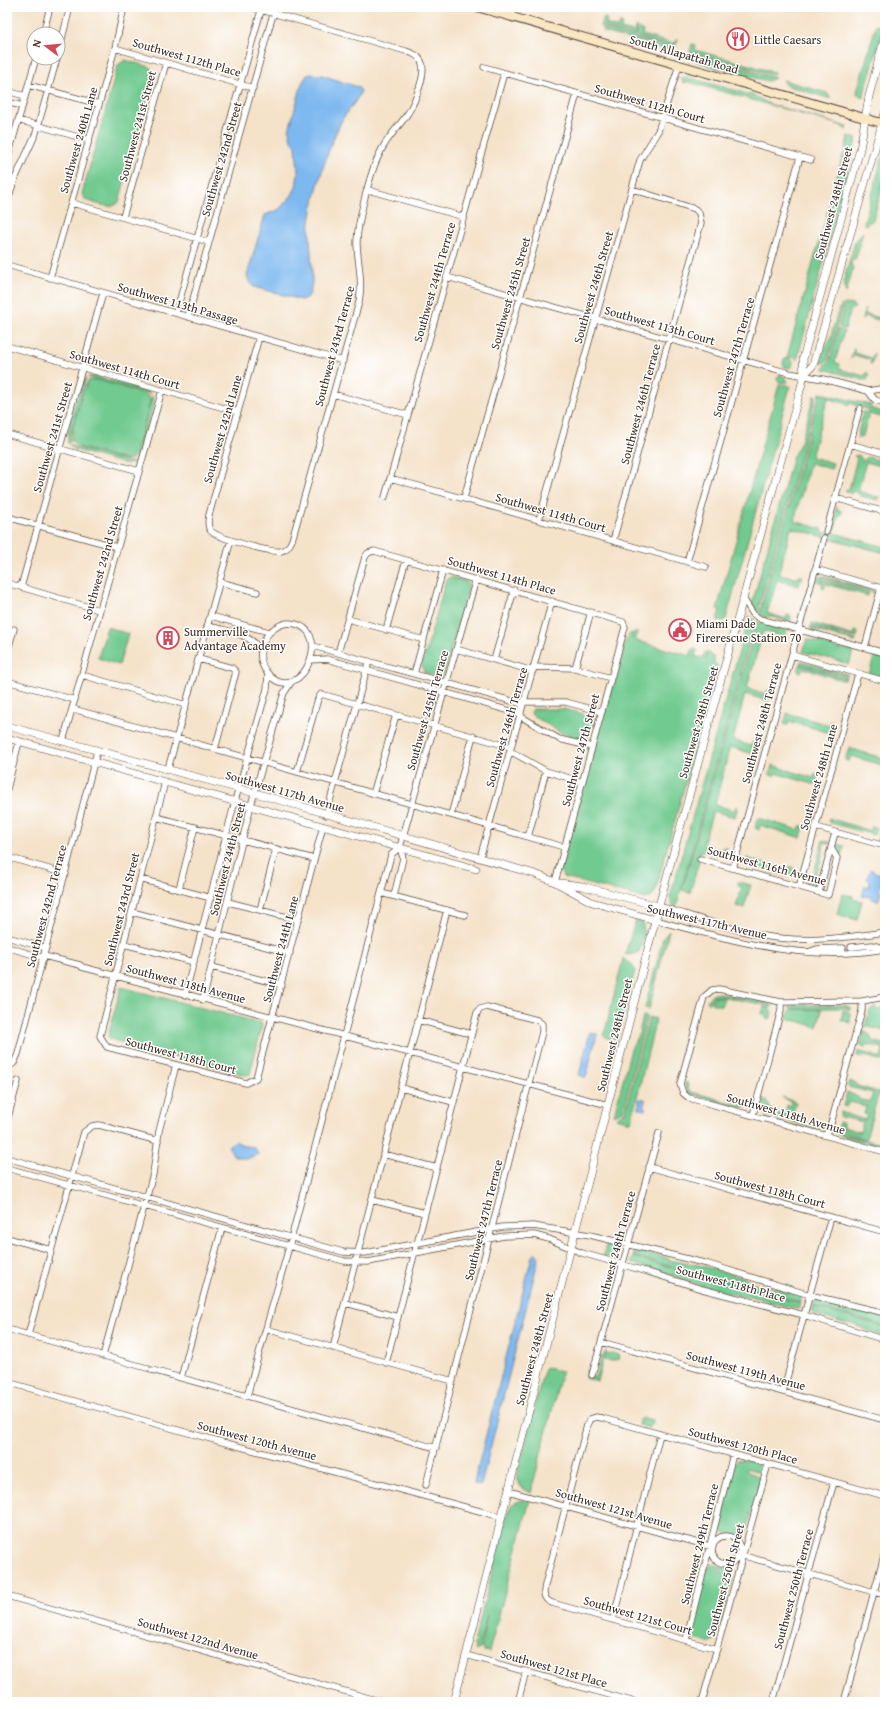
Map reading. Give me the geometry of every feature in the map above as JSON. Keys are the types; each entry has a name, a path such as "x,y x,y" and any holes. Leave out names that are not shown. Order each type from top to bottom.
{"main road":[{"name":"South Allapattah Road","path":"477,7 494,9 513,17 884,123"}],"street":[{"path":"45,26 50,7"},
{"path":"65,26 70,7"},
{"name":"Southwest 240th Lane","path":"50,278 115,48 124,7"},
{"path":"251,7 261,8 273,13"},
{"name":"Southwest 242nd Street","path":"188,317 275,7"},
{"path":"512,7 513,17"},
{"name":"Southwest 242nd Street","path":"176,313 261,8"},
{"name":"Southwest 243rd Terrace","path":"231,540 270,551 284,550 292,540 343,361 362,286 358,236 368,190 376,162 384,144 405,118 415,99 423,72 421,60 416,55 406,51 273,13"},
{"name":"Southwest 248th Street","path":"454,1702 658,906 744,600 804,375 803,359 860,149 869,96 885,36"},
{"name":"Southwest 112th Place","path":"115,48 253,88"},
{"name":"Southwest 241st Street","path":"123,218 166,63"},
{"name":"Southwest 246th Street","path":"539,520 640,160 658,131 679,65"},
{"path":"7,160 34,66"},
{"path":"7,201 11,186 32,144 55,66"},
{"name":"Southwest 112th Court","path":"484,67 811,160"},
{"name":"Southwest 244th Terrace","path":"385,497 504,73"},
{"path":"28,85 99,104"},
{"path":"7,91 25,96"},
{"name":"Southwest 245th Street","path":"464,498 577,94"},
{"path":"7,102 22,106"},
{"name":"Southwest 248th Street","path":"804,375 813,365 884,123 885,113"},
{"path":"18,120 89,140"},
{"name":"Southwest 247th Terrace","path":"687,562 800,157"},
{"name":"Southwest 246th Terrace","path":"613,541 701,227 701,216 695,209 632,189"},
{"path":"368,190 464,217"},
{"path":"72,203 209,242"},
{"name":"Southwest 113th Passage","path":"7,265 343,361"},
{"name":"Southwest 113th Court","path":"447,277 743,360 868,391 885,391"},
{"name":"Southwest 241st Street","path":"21,587 103,293"},
{"name":"Southwest 242nd Lane","path":"231,540 217,536 209,527 209,515 259,337"},
{"name":"Southwest 114th Court","path":"7,346 238,412"},
{"name":"Southwest 242nd Street","path":"63,741 162,390"},
{"name":"Southwest 113th Court","path":"868,391 875,400 885,403"},
{"path":"333,394 408,415"},
{"name":"Southwest 248th Terrace","path":"733,868 860,408"},
{"path":"7,434 139,471"},
{"path":"850,444 885,454"},
{"name":"Southwest 114th Court","path":"390,478 706,567"},
{"path":"835,498 885,512"},
{"path":"7,517 117,547"},
{"path":"168,769 231,540"},
{"name":"Southwest 114th Place","path":"348,618 365,557 372,551 476,579 625,623"},
{"path":"386,630 406,560"},
{"path":"816,569 883,588 865,648"},
{"path":"414,674 443,570"},
{"name":"Southwest 245th Terrace","path":"400,847 476,579"},
{"path":"220,582 257,592"},
{"path":"7,583 100,610"},
{"path":"494,660 514,590"},
{"path":"744,600 752,614 758,619 885,653"},
{"name":"Southwest 246th Terrace","path":"480,858 552,601"},
{"path":"575,668 591,612"},
{"path":"211,616 269,632"},
{"path":"338,653 348,618 424,640"},
{"name":"Southwest 247th Street","path":"555,882 625,623"},
{"path":"293,624 306,631 313,646 311,660 304,672 292,681 277,681 268,675 262,663 261,650 264,640 269,632 279,625 293,624"},
{"path":"208,626 248,637 254,641 261,650"},
{"path":"7,653 14,628"},
{"path":"313,646 524,703 566,702 602,712"},
{"path":"456,649 533,669 575,668 611,678"},
{"path":"792,655 885,682"},
{"path":"199,659 232,668 236,672 215,749"},
{"path":"311,660 327,660 366,670 520,715 559,739 592,747"},
{"path":"326,815 369,661"},
{"name":"Southwest 248th Lane","path":"799,886 858,674"},
{"path":"82,675 186,705"},
{"name":"Southwest 244th Street","path":"185,995 211,898 225,835 267,689 268,675"},
{"path":"7,681 75,700"},
{"name":"Southwest 244th Street","path":"203,1000 245,840 251,805 284,693 292,681"},
{"path":"297,772 319,696 324,694 473,736 511,749 546,771 582,782"},
{"path":"72,709 564,847"},
{"path":"374,794 396,715"},
{"name":"Southwest 117th Avenue","path":"7,726 255,793 326,815 480,858 555,882 582,886 764,936 801,939 856,937 885,932"},
{"path":"451,815 473,736"},
{"name":"Southwest 117th Avenue","path":"7,738 476,869"},
{"path":"7,789 19,742"},
{"name":"Southwest 242nd Terrace","path":"10,1066 18,1054 97,751"},
{"path":"528,837 546,771"},
{"name":"Southwest 243rd Street","path":"102,1042 100,1036 165,782"},
{"path":"156,817 314,859"},
{"name":"Southwest 244th Lane","path":"256,1078 282,985 323,826"},
{"path":"179,889 195,827"},
{"path":"816,827 884,846 885,835"},
{"path":"819,892 835,833"},
{"path":"247,1396 289,1247 391,855 400,847 403,858 394,896"},
{"name":"Southwest 116th Avenue","path":"700,859 828,895 837,858 831,848"},
{"path":"260,910 276,849"},
{"path":"7,857 66,874"},
{"path":"140,879 211,898"},
{"name":"Southwest 117th Avenue","path":"555,882 598,904 734,941 804,953 843,954 885,949"},
{"path":"381,893 465,915"},
{"path":"228,902 298,920"},
{"path":"333,1348 357,1262 383,1154 447,910"},
{"path":"132,912 290,953"},
{"path":"7,937 46,948"},
{"path":"856,937 858,947"},
{"path":"124,944 194,962"},
{"path":"851,947 872,946 885,949"},
{"path":"7,947 44,957"},
{"path":"804,953 817,949 843,948"},
{"name":"Southwest 118th Avenue","path":"44,957 463,1068 608,1104"},
{"path":"212,967 282,985"},
{"name":"Southwest 118th Avenue","path":"781,1002 719,989 710,991 704,997 681,1082 683,1093 689,1098 885,1152"},
{"path":"753,1115 780,1015 781,1002 862,1001 885,997"},
{"path":"826,1135 830,1126 862,1010 862,1001"},
{"name":"Southwest 247th Terrace","path":"426,1485 542,1032 540,1022 534,1018 489,1007 480,1009 471,1034"},
{"path":"386,1363 471,1034 418,1020"},
{"name":"Southwest 118th Court","path":"102,1042 107,1047 247,1083 256,1078"},
{"path":"103,1356 147,1198 155,1166 158,1141 176,1065"},
{"path":"7,1121 18,1081"},
{"path":"401,1088 454,1102"},
{"path":"28,1335 83,1134 92,1126 101,1125 158,1141"},
{"name":"Southwest 248th Terrace","path":"592,1375 659,1133"},
{"path":"383,1154 437,1168"},
{"name":"Southwest 118th Place","path":"7,1158 339,1251 358,1254 492,1229 524,1225 575,1233 628,1245 726,1269 810,1295 885,1313"},
{"name":"Southwest 118th Court","path":"649,1167 885,1232"},
{"name":"Southwest 118th Place","path":"8,1168 338,1260 357,1262 374,1261 490,1238 515,1235 534,1235 550,1239 571,1249 721,1295 804,1314 885,1340"},
{"path":"372,1200 425,1213"},
{"path":"783,1392 831,1217"},
{"path":"181,1378 222,1228"},
{"path":"7,1238 51,1250"},
{"path":"346,1303 398,1317"},
{"path":"7,1329 436,1448"},
{"path":"266,1329 453,1381"},
{"name":"Southwest 119th Avenue","path":"601,1342 885,1420"},
{"name":"Southwest 120th Avenue","path":"7,1382 185,1432 502,1516"},
{"name":"Southwest 120th Place","path":"565,1506 587,1423 594,1417 885,1496"},
{"path":"613,1620 660,1434"},
{"name":"Southwest 249th Terrace","path":"686,1640 711,1547 733,1454"},
{"name":"Southwest 250th Street","path":"702,1702 741,1555 768,1464"},
{"name":"Southwest 250th Terrace","path":"773,1702 834,1482"},
{"name":"Southwest 121st Avenue","path":"508,1491 711,1547"},
{"name":"Southwest 121st Court","path":"565,1506 543,1591 545,1597 552,1603 717,1649"},
{"path":"731,1537 738,1543 741,1555 731,1563 723,1564 714,1558 711,1547 720,1538 731,1537"},
{"path":"844,1702 885,1552"},
{"path":"741,1555 885,1595"},
{"name":"Southwest 122nd Avenue","path":"7,1596 383,1702"},
{"name":"Southwest 121st Place","path":"466,1655 626,1701 635,1702"},
{"path":"518,1702 526,1672"}],"green space":[{"path":"604,18 607,19 606,24 618,28 620,23 622,23 621,29 634,32 635,27 637,27 635,36 600,26"},
{"path":"876,25 884,27 863,97 857,95 857,92"},
{"path":"601,28 672,48 674,52 604,32"},
{"path":"639,28 643,31 642,35 674,44 678,39 675,48 636,36"},
{"path":"692,44 696,45 695,50 774,72 773,75 690,52"},
{"path":"690,53 775,78 768,81 713,67 687,56"},
{"path":"125,60 150,67 154,74 119,202 112,206 103,206 86,200 82,194 118,65"},
{"path":"687,77 755,96 769,104 847,127 846,130 840,125 689,82 683,83 681,78"},
{"path":"783,80 827,93 831,99 785,85"},
{"path":"848,136 857,139 797,360 791,355 791,358 787,357 845,152"},
{"path":"885,147 885,177 873,220 865,225 864,223"},
{"path":"863,232 856,258 852,260 851,264 853,268 846,293 843,283 856,239"},
{"path":"843,304 828,360 821,364 822,354 830,339 839,308"},
{"path":"845,304 853,305 855,308 851,309 845,329 839,327"},
{"path":"865,309 865,314 883,319 885,314 883,326 881,326 882,321 864,316 862,320"},
{"path":"838,329 844,331 835,362 840,364 839,369 864,376 867,372 869,376 867,380 824,369 830,360"},
{"path":"854,348 854,353 872,358 874,353 872,364 870,364 871,360 854,355 851,359"},
{"path":"788,358 793,363 788,368 783,363"},
{"path":"780,374 786,378 788,382 779,383 777,378"},
{"path":"95,376 144,389 151,394 88,377"},
{"path":"86,377 70,436 70,442 68,444 73,410"},
{"path":"89,380 98,380 145,394 149,397 150,402 135,454 132,459 126,460 79,447 72,441 73,429 78,410 86,384"},
{"path":"779,385 788,385 790,387 726,619 723,621 717,620 720,610 717,609"},
{"path":"820,393 871,405 870,408 885,413 885,418 869,414 863,436 857,438 863,412 869,413 869,410 850,403 849,405 828,398 811,457 833,463 831,469 810,463 794,521 822,529 822,532 833,534 834,529 831,527 837,506 838,510 842,511 841,515 839,515 834,533 885,547 885,553 791,528 779,573 797,579 798,576 802,576 799,586 777,580 767,613 786,619 787,615 791,616 790,622 769,616 767,618 759,615"},
{"path":"814,395 816,396 812,415 757,614 752,604 793,456 801,442"},
{"path":"152,396 154,404 139,455 135,462"},
{"path":"69,445 134,463 126,464 75,450"},
{"path":"859,455 863,461 868,457 885,462 885,467 866,462 858,491 877,497 880,496 878,500 860,496 855,491 850,494 845,490 849,489 857,458 854,456"},
{"path":"821,576 872,589 875,593 823,578 821,583 817,581 818,577"},
{"path":"451,577 466,581 469,585 444,674 440,678 424,672 422,666 446,580"},
{"path":"823,580 869,593 868,596 826,584 824,588 822,587"},
{"path":"749,616 755,621 676,908 672,904 670,897"},
{"path":"757,622 787,631 785,637 763,631 747,688 766,694 768,690 770,690 768,701 745,694 733,740 751,746 752,742 756,742 753,754 730,747 715,804 734,811 736,806 738,807 735,817 713,811 703,845 722,851 723,847 727,848 725,856 702,850 690,893 682,890"},
{"path":"812,623 854,636 855,631 858,632 857,638 811,626"},
{"path":"107,627 128,634 119,665 98,658"},
{"path":"810,627 856,640 855,642 810,629"},
{"path":"634,632 638,633 634,640 690,656 693,648 697,650 695,656 703,658 705,652 707,652 706,660 708,652 714,657 714,663 718,666 655,892 651,897 646,899 563,877 560,870 620,655 629,634 633,633 632,639"},
{"path":"807,639 833,646 835,648 853,651 849,665 831,658 803,652"},
{"path":"875,653 885,656 885,679 869,675"},
{"path":"801,661 847,674 846,676 800,664"},
{"path":"800,665 846,678 845,680 842,680 803,668 801,672 798,671"},
{"path":"533,709 564,709 594,717 587,740 561,733 532,715 531,712"},
{"path":"787,713 829,725 831,721 833,722 830,733 789,721 788,725 784,724"},
{"path":"849,748 885,759 885,766 851,756 849,761 845,760"},
{"path":"772,765 813,778 815,774 819,775 816,785 775,773 774,776 770,775"},
{"path":"758,818 799,830 800,826 804,826 801,838 760,825 759,830 755,828"},
{"path":"829,818 870,831 871,827 876,827 874,835 828,822"},
{"path":"823,840 830,842 829,845 826,842 823,846 821,863 818,865 820,868 816,872 818,874 815,876 819,883 818,886 814,888 807,885 805,881 811,883"},
{"path":"836,844 844,846 840,860"},
{"path":"747,858 788,871 789,867 793,867 791,877 745,864"},
{"path":"738,882 751,885 744,908 736,906 742,887 738,886"},
{"path":"842,894 853,896 853,899 862,901 857,920 837,914"},
{"path":"636,919 643,924 644,934 639,952 629,955 625,954"},
{"path":"669,931 649,1009 645,1008 663,938"},
{"path":"623,959 632,964 635,971 617,1040 607,1038 603,1035"},
{"path":"121,987 261,1023 262,1026 250,1074 246,1075 109,1039 108,1036"},
{"path":"719,993 766,1002 773,1006 771,1008 767,1005 719,996 713,997 709,1003 707,1001 711,995"},
{"path":"714,998 724,998 721,1006 711,1003"},
{"path":"795,1005 845,1005 851,1008 849,1010 844,1008 790,1009 789,1007"},
{"path":"764,1006 769,1008 772,1012 770,1020 766,1019 766,1015 762,1014"},
{"path":"875,1006 876,1010 885,1008 883,1011 885,1031 865,1026 870,1010"},
{"path":"793,1009 822,1010 817,1027 787,1018 789,1012"},
{"path":"843,1010 850,1013 850,1023 841,1020"},
{"path":"643,1016 647,1016 623,1111 614,1115 631,1049 639,1033"},
{"path":"649,1017 656,1019 631,1122 616,1118 625,1112"},
{"path":"864,1031 871,1036 872,1041 884,1044 885,1041 885,1062 865,1056 862,1058 857,1056 858,1051 881,1058 883,1048 866,1044 865,1047 860,1046"},
{"path":"850,1081 855,1083 857,1086 879,1092 866,1139 843,1132 838,1127 839,1122 843,1123 843,1127 860,1132 863,1122 840,1117 841,1112 865,1120 867,1115 864,1114 866,1106 850,1102 846,1107 843,1106 847,1092 858,1097 858,1099 870,1102 873,1093 848,1087"},
{"path":"687,1082 688,1088 692,1092 738,1105 745,1104 747,1107 740,1108 691,1094 686,1089 685,1083"},
{"path":"782,1097 796,1102 791,1118 767,1111 764,1108 764,1101 767,1101 770,1106 769,1109 785,1113 787,1105 790,1106 791,1102"},
{"path":"763,1109 767,1112 818,1126 819,1128 766,1115 761,1110"},
{"path":"839,1131 843,1134 885,1145 885,1148 842,1136 836,1132"},
{"path":"606,1245 618,1248 615,1260 603,1256"},
{"path":"634,1250 668,1258 669,1260 690,1264 692,1263 748,1279 749,1281 769,1288 772,1287 802,1296 800,1302 633,1256"},
{"path":"633,1257 800,1303 798,1309 745,1295 743,1297 705,1287 666,1273 631,1263"},
{"path":"819,1300 850,1309 852,1311 885,1316 885,1326 813,1306 815,1301"},
{"path":"813,1307 885,1327 885,1337 849,1323 846,1324 816,1315 812,1312"},
{"path":"606,1351 607,1353 604,1357 597,1381 585,1378 587,1369 589,1371 588,1376 595,1377 601,1358"},
{"path":"612,1353 619,1355 618,1360 604,1360 606,1355"},
{"path":"546,1368 562,1371 531,1493 520,1487 517,1475 543,1374"},
{"path":"644,1418 653,1420 650,1428 638,1425 639,1420"},
{"path":"737,1460 750,1461 757,1464 762,1469 759,1472 746,1468 746,1471 758,1476 761,1479 752,1512 749,1514 751,1515 746,1532 739,1537 723,1532 718,1525 723,1506 726,1504 724,1503 734,1464"},
{"path":"521,1500 530,1500 489,1652 484,1651 481,1646 487,1615 480,1642 480,1648 476,1651 474,1645 475,1638 507,1515 511,1505"},
{"path":"716,1564 721,1567 719,1572 722,1573 722,1567 728,1568 733,1576 716,1639 709,1643 695,1639 691,1631 706,1571 711,1565"}],"water":[{"path":"307,75 322,75 358,87 361,91 341,122 322,171 310,222 312,273 311,291 308,297 301,300 254,287 249,282 247,275 265,215 278,210 292,195 296,187 298,173 296,146 291,140 289,130 302,83"},
{"path":"870,869 879,874 880,872 885,873 879,891 881,892 878,901 872,899 872,897 862,896 865,886 869,887 870,880 867,879"},
{"path":"590,1032 597,1034 586,1077 584,1077 579,1075"},
{"path":"639,1099 645,1099 645,1110 639,1109"},
{"path":"235,1141 245,1146 254,1147 258,1154 247,1159 234,1156 228,1146"},
{"path":"536,1253 539,1257 480,1486 474,1484 474,1482 532,1256"}],"place":[{"name":"Little Caesars","path":"738,39"},
{"name":"Miami Dade Firerescue Station 70","path":"680,630"},
{"name":"Summerville Advantage Academy","path":"168,638"}]}
